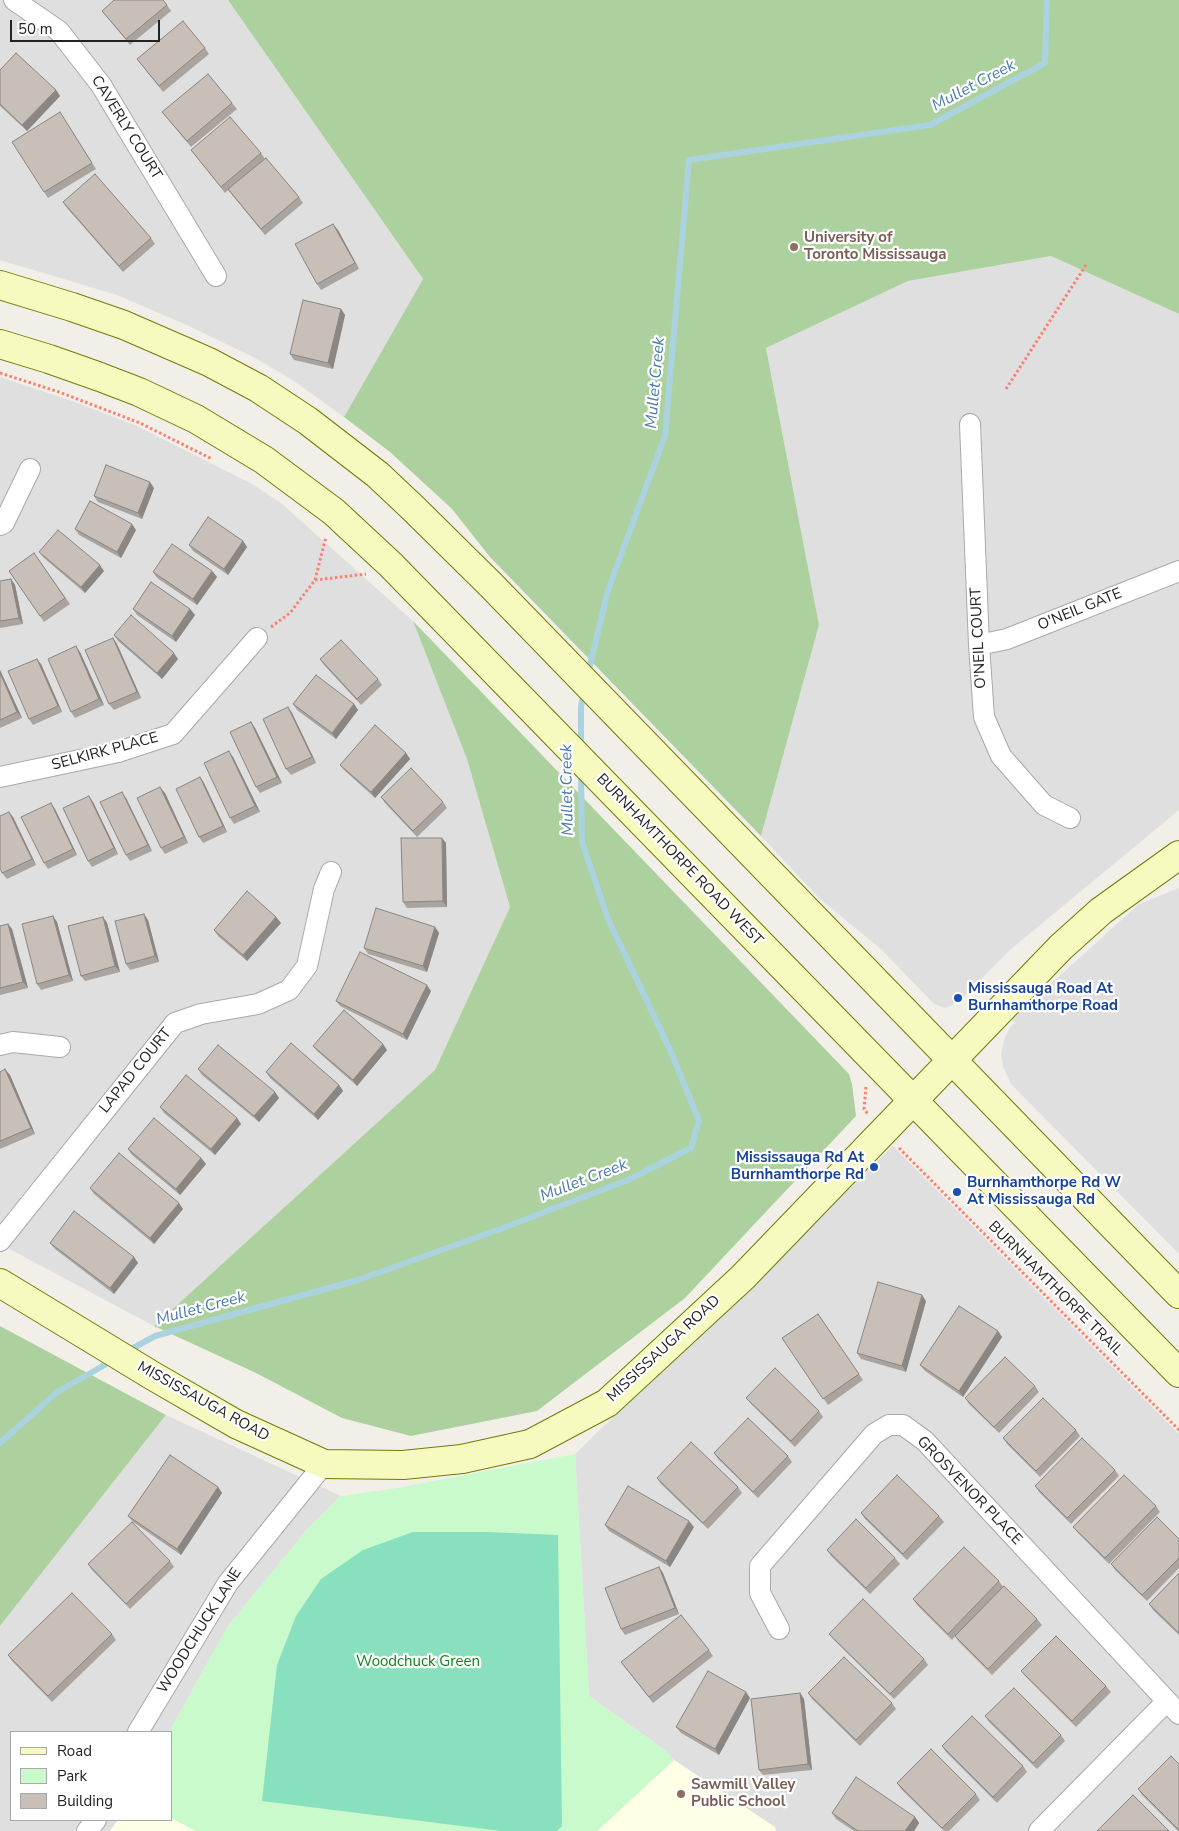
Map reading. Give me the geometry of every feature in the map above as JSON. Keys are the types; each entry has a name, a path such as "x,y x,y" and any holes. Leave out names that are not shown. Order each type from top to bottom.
{"main road":[{"path":"0,285 72,307 141,332 209,362 258,388 308,420 378,475 491,585 774,879 1179,1294"},
{"name":"BURNHAMTHORPE ROAD WEST","path":"0,344 49,358 139,392 196,419 290,478 334,512 380,554 450,625 1179,1373"},
{"name":"MISSISSAUGA ROAD","path":"0,1283 236,1424 324,1464 403,1465 462,1459 530,1444 607,1403 743,1277 1061,946 1101,911 1179,855"}],"street":[{"name":"CAVERLY COURT","path":"14,0 59,30 102,85 216,276"},
{"name":"O'NEIL COURT","path":"970,424 979,645 984,717 1001,756 1044,805 1070,818"},
{"path":"0,525 4,523 30,469"},
{"name":"O'NEIL GATE","path":"979,645 1007,639 1179,570"},
{"name":"SELKIRK PLACE","path":"0,777 118,752 173,734 257,638"},
{"name":"LAPAD COURT","path":"0,1241 175,1024 201,1014 258,1004 289,990 307,966 324,889 331,872"},
{"path":"0,1045 13,1042 60,1047"},
{"name":"GROSVENOR PLACE","path":"779,1629 760,1593 760,1566 874,1434 889,1425 903,1425 925,1441 1173,1708"},
{"name":"WOODCHUCK LANE","path":"139,1731 228,1583 324,1464"},
{"path":"1039,1831 1173,1708"},
{"path":"87,1831 95,1821"}],"path":[{"path":"1006,389 1086,265"},
{"path":"0,373 77,398 140,422 219,462"},
{"path":"257,638 290,613 315,580 327,534 332,539"},
{"path":"315,580 371,573 364,567"},
{"name":"BURNHAMTHORPE TRAIL","path":"893,1142 1179,1430"}],"shaded area":[{"path":"0,0 228,0 423,279 344,417 291,379 255,358 189,326 117,295 0,260"},
{"path":"1051,256 1179,314 1179,810 1010,950 965,995 951,1006 945,1008 934,1004 881,949 820,899 761,836 819,625 766,348 908,281"},
{"path":"0,377 75,402 137,426 252,484 281,503 413,621 467,758 510,907 435,1070 154,1326 0,1244"},
{"path":"1179,888 1179,1254 1011,1084 1003,1067 1001,1054 1005,1037 1011,1026 1015,1023 1012,1019 1139,904"},
{"path":"893,1146 1179,1434 1179,1831 776,1831 774,1827 674,1760 666,1751 589,1696 575,1454"},
{"path":"166,1415 341,1496 310,1526 228,1626 170,1731 10,1731 10,1821 117,1821 110,1831 0,1831 0,1626"},
{"name":"Sawmill Valley Public School","path":"674,1760 775,1827 776,1831 597,1831"},
{"path":"172,1819 196,1831 110,1831 117,1821 172,1821"}],"green space":[{"path":"228,0 1179,0 1179,314 1051,256 908,281 766,348 819,625 761,836 490,557 452,509 390,452 344,417 423,279"},
{"path":"413,621 849,1074 856,1116 685,1298 537,1411 411,1436 342,1418 256,1373 154,1326 435,1070 510,907 467,759"},
{"path":"0,1326 166,1415 0,1626"},
{"name":"Woodchuck Green","path":"575,1454 589,1696 666,1751 674,1760 597,1831 196,1831 172,1819 172,1731 170,1731 228,1626 310,1526 341,1496 397,1488"},
{"path":"413,1532 488,1532 558,1535 562,1826 557,1831 501,1831 262,1801 277,1665 296,1616 321,1579 363,1550"}],"building":[{"path":"114,0 163,0 167,5 126,39 102,11"},
{"path":"183,21 205,48 159,86 137,59"},
{"path":"16,53 56,90 22,125 0,104 0,70"},
{"path":"208,74 232,103 187,141 162,112"},
{"path":"60,112 92,163 44,192 12,142"},
{"path":"230,117 261,153 221,187 191,150"},
{"path":"266,158 299,197 261,229 228,189"},
{"path":"95,174 151,238 119,266 63,202"},
{"path":"333,224 355,263 317,284 295,244"},
{"path":"303,300 341,309 328,363 290,354"},
{"path":"106,465 150,482 138,513 94,496"},
{"path":"90,501 132,524 117,552 75,529"},
{"path":"208,517 243,541 224,569 189,545"},
{"path":"58,530 100,565 81,587 39,552"},
{"path":"172,544 212,571 193,599 153,572"},
{"path":"34,553 65,598 40,616 9,571"},
{"path":"11,579 19,618 0,621 0,581"},
{"path":"151,582 190,609 172,636 133,609"},
{"path":"131,615 174,653 157,673 114,635"},
{"path":"113,638 137,692 109,704 85,650"},
{"path":"341,640 378,679 357,699 320,659"},
{"path":"76,646 99,699 71,712 48,659"},
{"path":"37,659 58,706 29,719 8,671"},
{"path":"0,673 17,712 0,720"},
{"path":"316,675 354,704 332,733 293,704"},
{"path":"288,707 312,757 286,769 263,719"},
{"path":"251,722 277,777 256,787 230,732"},
{"path":"375,725 406,753 371,792 340,765"},
{"path":"229,751 255,806 230,818 204,763"},
{"path":"411,768 443,802 413,831 381,797"},
{"path":"200,777 223,826 199,837 176,789"},
{"path":"160,787 184,837 161,848 137,798"},
{"path":"122,792 148,845 126,855 100,802"},
{"path":"89,796 114,848 88,861 63,808"},
{"path":"51,803 73,849 44,863 21,817"},
{"path":"9,812 32,859 2,873 0,868 0,816"},
{"path":"401,838 442,838 443,901 403,902"},
{"path":"247,891 276,917 243,955 214,930"},
{"path":"376,908 435,927 423,966 364,948"},
{"path":"144,914 155,956 126,964 115,921"},
{"path":"53,916 69,975 37,984 22,924"},
{"path":"103,917 115,966 81,976 68,926"},
{"path":"8,924 23,982 0,988 0,926"},
{"path":"360,952 427,985 403,1034 336,1001"},
{"path":"344,1010 383,1044 353,1080 313,1046"},
{"path":"291,1043 339,1085 314,1114 266,1072"},
{"path":"218,1045 275,1092 254,1116 198,1069"},
{"path":"5,1069 31,1128 0,1141 0,1072"},
{"path":"186,1075 237,1118 211,1149 160,1107"},
{"path":"154,1118 201,1158 176,1189 128,1149"},
{"path":"119,1153 179,1203 150,1238 90,1188"},
{"path":"74,1211 134,1257 110,1288 50,1243"},
{"path":"878,1282 922,1295 902,1366 857,1353"},
{"path":"959,1306 998,1331 959,1391 920,1365"},
{"path":"818,1314 859,1374 823,1399 782,1338"},
{"path":"1005,1357 1035,1386 994,1427 965,1398"},
{"path":"775,1368 819,1411 791,1441 746,1398"},
{"path":"1043,1398 1076,1430 1036,1471 1003,1438"},
{"path":"748,1418 788,1456 753,1492 714,1453"},
{"path":"1082,1438 1115,1470 1067,1518 1035,1486"},
{"path":"691,1442 738,1487 703,1523 657,1478"},
{"path":"170,1455 218,1487 177,1549 128,1516"},
{"path":"897,1475 939,1516 903,1554 861,1513"},
{"path":"1124,1475 1156,1506 1105,1558 1073,1527"},
{"path":"628,1486 689,1521 666,1561 605,1525"},
{"path":"1157,1517 1179,1539 1179,1558 1142,1595 1111,1564"},
{"path":"856,1519 895,1558 866,1588 827,1550"},
{"path":"132,1522 170,1561 126,1604 88,1564"},
{"path":"964,1547 999,1581 948,1634 913,1599"},
{"path":"659,1567 675,1608 621,1629 605,1588"},
{"path":"1179,1573 1179,1633 1149,1604"},
{"path":"1004,1586 1037,1619 988,1669 955,1636"},
{"path":"72,1593 112,1634 48,1696 8,1655"},
{"path":"863,1599 924,1659 890,1694 829,1634"},
{"path":"681,1615 709,1650 649,1697 621,1662"},
{"path":"1056,1636 1106,1686 1072,1721 1021,1671"},
{"path":"844,1657 892,1703 856,1740 808,1693"},
{"path":"708,1671 746,1692 715,1749 676,1727"},
{"path":"1014,1688 1061,1735 1033,1763 985,1716"},
{"path":"800,1693 808,1764 759,1770 751,1699"},
{"path":"972,1716 1023,1766 993,1797 942,1746"},
{"path":"931,1749 976,1794 942,1828 897,1783"},
{"path":"1171,1756 1179,1764 1179,1830 1138,1789"},
{"path":"856,1777 915,1817 905,1831 858,1831 832,1813"},
{"path":"1133,1795 1169,1831 1097,1831"}],"waterway":[{"name":"Mullet Creek","path":"588,674 608,590 665,436 689,160 930,125 1045,63 1047,0"},
{"name":"Mullet Creek","path":"581,748 581,707 584,691"},
{"name":"Mullet Creek","path":"126,1352 155,1336 358,1280 503,1228 628,1180 691,1148 699,1121 671,1052 608,919 582,842 581,773"},
{"name":"Mullet Creek","path":"0,1443 56,1393 113,1360"}],"place":[{"name":"University of Toronto Mississauga","path":"794,247"},
{"name":"Mississauga Road At Burnhamthorpe Road","path":"958,998"},
{"name":"Mississauga Rd At Burnhamthorpe Rd","path":"874,1167"},
{"name":"Burnhamthorpe Rd W At Mississauga Rd","path":"957,1192"},
{"name":"Sawmill Valley Public School","path":"681,1794"}]}
